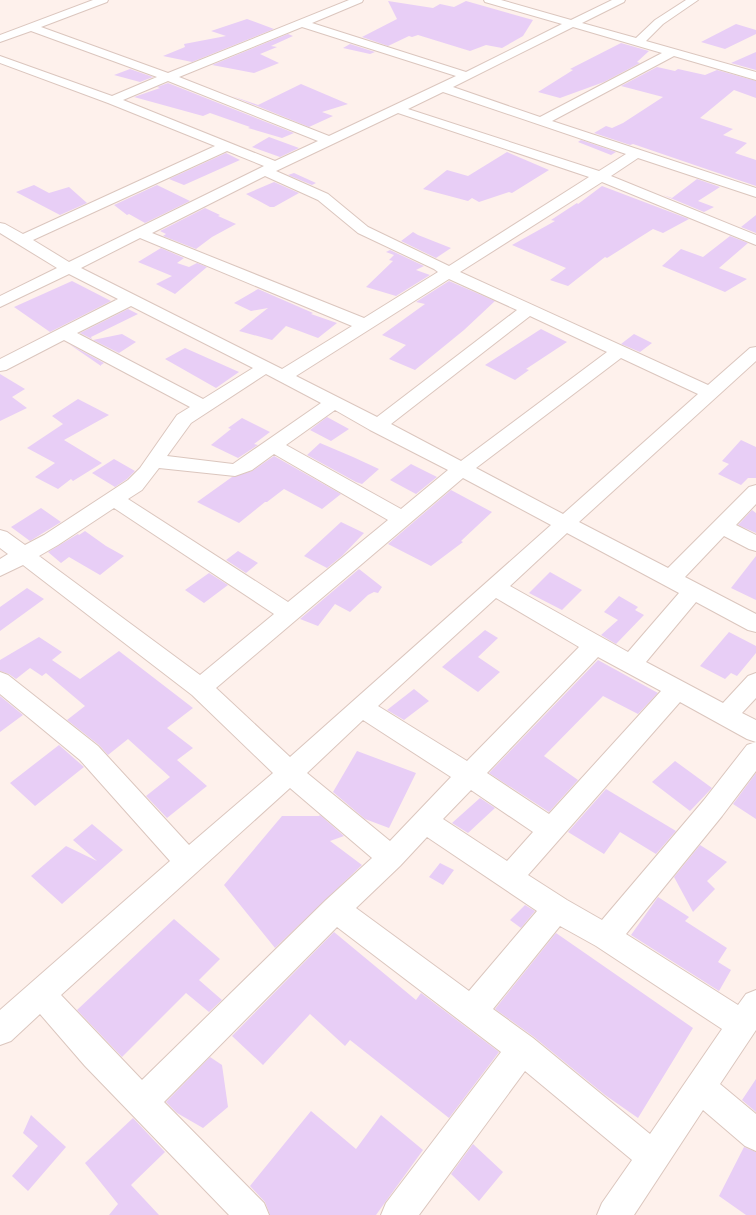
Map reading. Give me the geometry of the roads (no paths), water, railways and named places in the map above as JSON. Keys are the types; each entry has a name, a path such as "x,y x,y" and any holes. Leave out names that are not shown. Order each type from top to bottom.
{"street":[{"path":"0,39 103,0"},
{"path":"112,100 358,0"},
{"path":"489,0 756,76"},
{"path":"1,301 271,169 467,76 620,0"},
{"path":"639,42 659,22 692,0"},
{"path":"301,23 467,76"},
{"path":"30,27 168,77 330,141"},
{"path":"542,121 673,52"},
{"path":"0,59 112,100 227,146 323,197 363,230 440,266 448,273 711,393"},
{"path":"442,88 756,193"},
{"path":"397,109 600,176 756,240"},
{"path":"22,240 227,146"},
{"path":"283,376 637,153"},
{"path":"0,227 69,268 131,298 334,402 377,426 756,624"},
{"path":"140,233 365,325"},
{"path":"0,366 131,298"},
{"path":"377,426 529,310"},
{"path":"64,333 203,406"},
{"path":"200,688 461,470 620,351"},
{"path":"0,1030 290,773 494,586 711,393 753,358"},
{"path":"0,568 51,540 135,485 147,472 184,419 266,367"},
{"path":"154,461 235,470 245,466 334,402"},
{"path":"273,446 402,519"},
{"path":"670,579 723,526 754,498"},
{"path":"114,499 289,613"},
{"path":"723,526 756,544"},
{"path":"0,537 200,688 290,773 392,858"},
{"path":"494,586 595,645 756,732"},
{"path":"631,664 692,591"},
{"path":"142,1102 336,909 392,858 425,821 595,645"},
{"path":"0,681 89,753 188,862"},
{"path":"726,715 756,682"},
{"path":"510,877 677,689"},
{"path":"361,707 469,775 552,830"},
{"path":"606,937 713,808 756,752"},
{"path":"425,821 557,909 749,1015 614,1215"},
{"path":"336,909 522,1049 653,1157"},
{"path":"472,1011 557,909"},
{"path":"41,994 96,1055 252,1215"},
{"path":"398,1215 522,1049"},
{"path":"700,1087 756,1135"}]}
